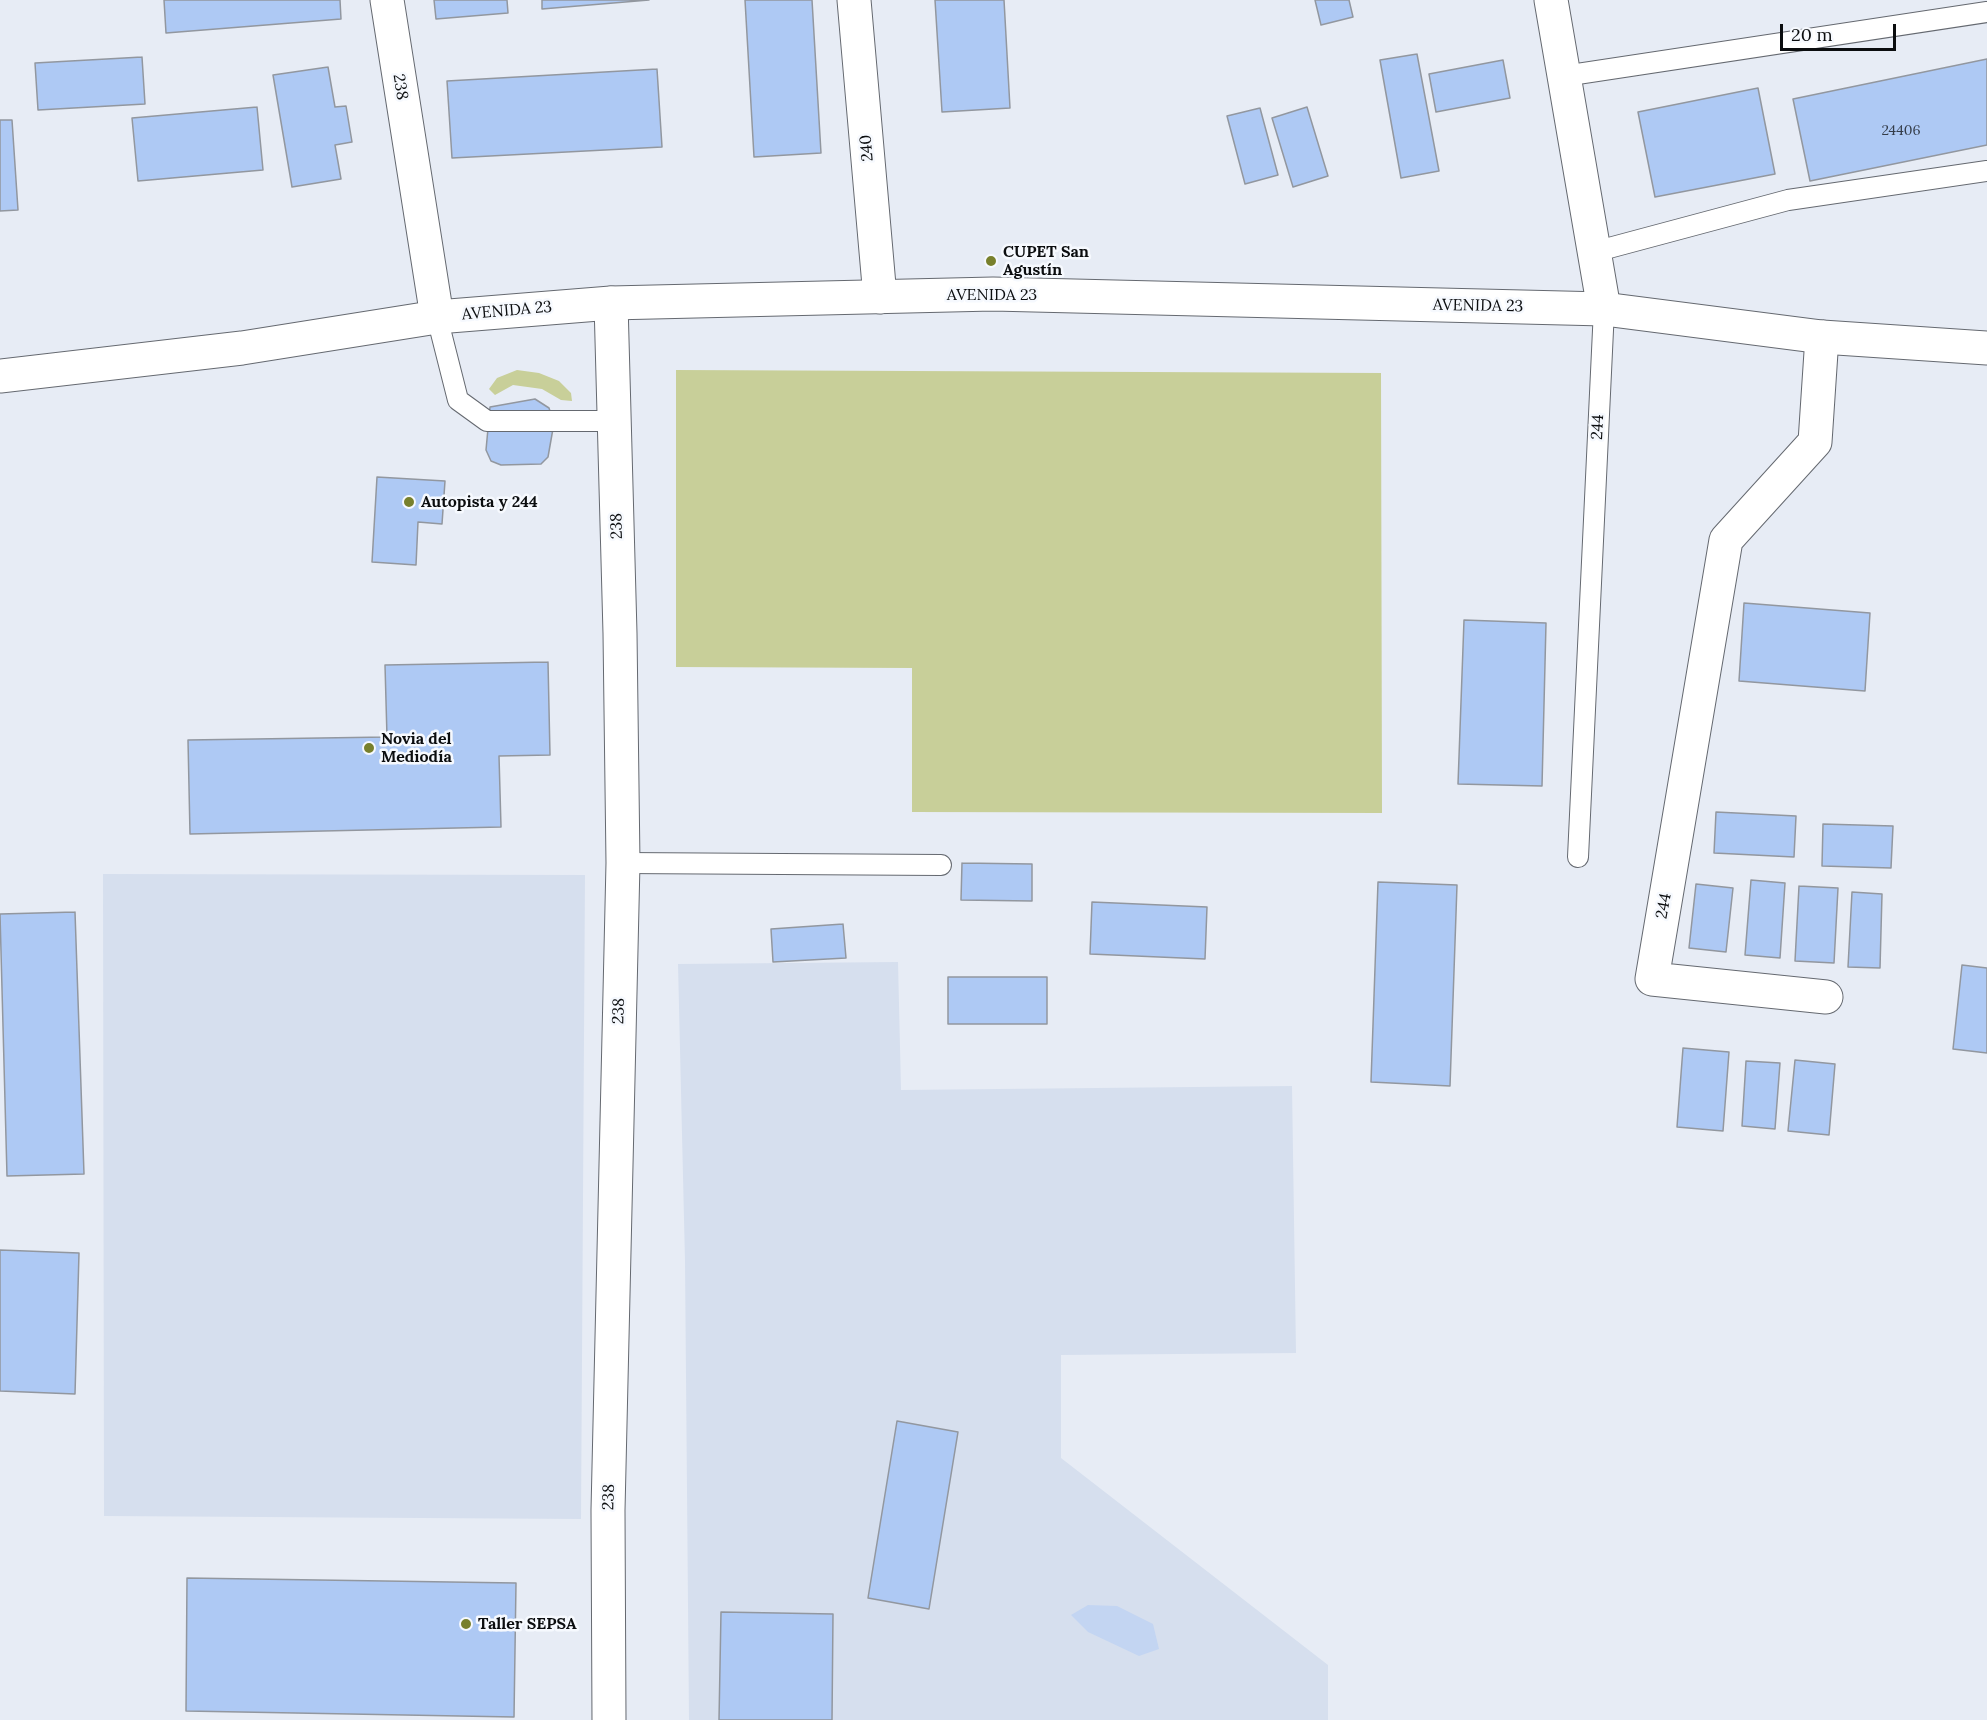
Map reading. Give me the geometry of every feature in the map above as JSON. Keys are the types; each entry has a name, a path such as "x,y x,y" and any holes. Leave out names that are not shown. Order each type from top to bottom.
{"street":[{"name":"238","path":"387,0 436,317"},
{"name":"240","path":"854,0 880,297"},
{"name":"244","path":"1551,0 1604,309"},
{"name":"AVENIDA 23","path":"0,376 242,348 436,317 611,303 993,294 1604,309 1822,337 1987,348"},
{"name":"238","path":"609,1720 609,1498 622,863 620,633 611,303"},
{"name":"244","path":"1822,337 1815,442 1726,540 1652,979 1826,997"}],"lane":[{"path":"1564,76 1987,12"},
{"path":"1594,252 1788,200 1987,171"},
{"name":"244","path":"1578,857 1604,309"},
{"path":"436,317 458,400 487,421 613,420"},
{"path":"622,863 940,865"}],"shaded area":[{"path":"103,874 585,875 581,1519 104,1516"},
{"path":"898,962 901,1090 1292,1086 1296,1353 1061,1355 1061,1458 1328,1665 1328,1720 689,1720 685,1261 678,964"}],"green space":[{"path":"517,370 539,373 559,381 571,393 572,401 561,400 542,389 513,385 495,395 489,389 497,378"},
{"path":"676,370 1381,373 1382,813 912,812 912,668 676,667"}],"water":[{"path":"1088,1605 1117,1606 1153,1624 1159,1649 1139,1656 1088,1632 1071,1615"}],"building":[{"path":"164,0 340,0 341,19 166,33"},
{"path":"434,0 507,0 508,13 436,19"},
{"path":"542,0 649,0 542,9"},
{"path":"745,0 812,0 821,153 754,157"},
{"path":"935,0 1004,0 1010,108 942,112"},
{"path":"1315,0 1349,0 1353,17 1321,25"},
{"path":"1417,54 1439,171 1401,178 1380,60"},
{"path":"142,57 145,104 38,110 35,63"},
{"path":"1987,59 1987,145 1810,181 1793,99"},
{"path":"1503,60 1510,98 1436,112 1429,74"},
{"path":"328,67 335,107 346,106 352,142 335,145 341,179 292,187 273,75"},
{"path":"657,69 662,147 452,158 447,81"},
{"path":"1758,88 1775,174 1655,197 1638,112"},
{"path":"257,107 263,170 138,181 132,118"},
{"path":"1307,107 1328,176 1293,187 1272,118"},
{"path":"1260,108 1278,175 1245,184 1227,116"},
{"path":"0,120 12,120 18,210 0,211"},
{"path":"535,399 549,408 554,423 548,457 541,464 501,465 491,461 486,450 490,407"},
{"name":"Autopista y 244","path":"377,477 445,481 442,524 418,522 416,565 372,562"},
{"path":"1744,603 1870,613 1865,691 1739,681"},
{"path":"1464,620 1546,623 1542,786 1458,784"},
{"name":"Novia del Mediodía","path":"548,662 550,755 499,756 501,827 190,834 188,740 387,737 385,665"},
{"path":"1716,812 1796,816 1794,857 1714,853"},
{"path":"1823,824 1893,826 1891,868 1822,866"},
{"path":"962,863 1032,864 1032,901 961,900"},
{"path":"1751,880 1785,883 1780,958 1745,955"},
{"path":"1378,882 1457,885 1450,1086 1371,1082"},
{"path":"1696,884 1733,888 1726,952 1689,948"},
{"path":"1799,886 1838,888 1834,963 1795,961"},
{"path":"1852,892 1882,894 1880,968 1848,967"},
{"path":"1092,902 1207,907 1205,959 1090,954"},
{"path":"75,912 84,1174 7,1176 0,914"},
{"path":"843,924 846,958 773,962 771,929"},
{"path":"1962,965 1987,968 1987,1053 1953,1049"},
{"path":"948,977 1047,977 1047,1024 948,1024"},
{"path":"1683,1048 1729,1052 1723,1131 1677,1127"},
{"path":"1795,1060 1835,1064 1829,1135 1788,1131"},
{"path":"1746,1061 1780,1063 1775,1129 1742,1126"},
{"path":"0,1250 79,1253 75,1394 0,1391"},
{"path":"897,1421 958,1432 929,1609 868,1598"},
{"path":"187,1578 516,1583 514,1717 186,1711"},
{"path":"721,1612 833,1614 832,1720 719,1720"}],"place":[{"name":"CUPET San Agustín","path":"991,261"},
{"name":"Autopista y 244","path":"409,502"},
{"name":"Novia del Mediodía","path":"369,748"},
{"name":"Taller SEPSA","path":"466,1624"}]}
